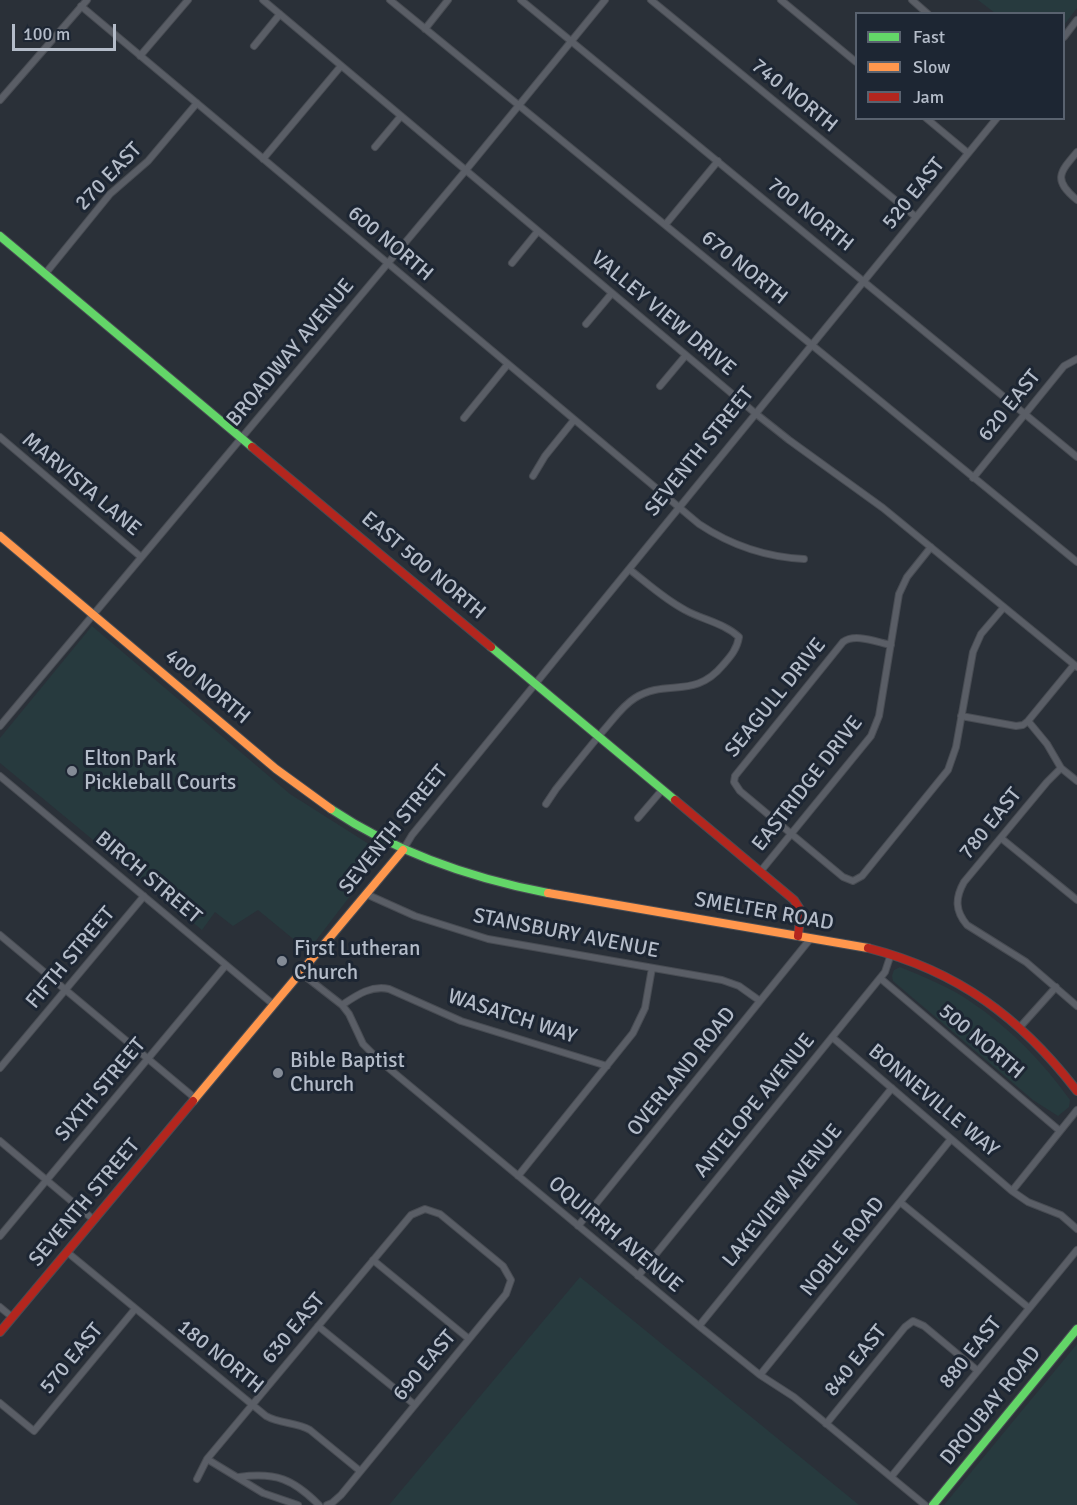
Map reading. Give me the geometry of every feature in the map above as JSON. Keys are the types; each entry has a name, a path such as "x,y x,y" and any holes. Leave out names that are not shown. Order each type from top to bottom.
{"street":[{"path":"0,100 87,0"},
{"path":"140,56 188,0"},
{"name":"VALLEY VIEW DRIVE","path":"263,0 755,413 883,508 1076,666"},
{"name":"670 NORTH","path":"390,0 1077,562"},
{"path":"425,29 448,0"},
{"name":"700 NORTH","path":"521,0 1077,458"},
{"name":"BROADWAY AVENUE","path":"0,726 388,264 605,0"},
{"name":"740 NORTH","path":"651,0 916,217"},
{"path":"781,0 855,61"},
{"path":"912,0 926,12"},
{"name":"600 NORTH","path":"81,6 709,531 743,548 766,555 804,559"},
{"path":"254,46 280,14"},
{"path":"1065,36 1077,20"},
{"path":"263,159 341,66"},
{"name":"270 EAST","path":"45,274 110,194 148,162 197,103"},
{"path":"375,147 401,116"},
{"path":"928,120 968,153"},
{"name":"520 EAST","path":"812,345 995,120"},
{"path":"1077,152 1063,170 1061,180 1065,190 1077,200"},
{"path":"665,225 718,161"},
{"path":"512,262 538,231"},
{"name":"EAST 500 NORTH","path":"0,236 760,872 801,910 798,936"},
{"path":"586,324 612,293"},
{"name":"SEVENTH STREET","path":"0,1332 403,850 535,684 812,345"},
{"path":"660,386 686,355"},
{"name":"620 EAST","path":"973,478 1064,366 1077,359"},
{"path":"464,418 508,364"},
{"path":"533,476 545,456 574,420"},
{"name":"MARVISTA LANE","path":"0,437 141,557"},
{"name":"400 NORTH","path":"0,536 283,775 342,816 403,850"},
{"name":"EASTRIDGE DRIVE","path":"760,872 871,736 879,716 901,588 931,547"},
{"path":"546,804 598,737 636,697 656,690 688,688 708,680 719,671 734,652 739,637 727,627 682,609 629,569"},
{"path":"792,834 843,877 853,881 862,876 948,770 955,753 975,646 981,634 1004,607"},
{"name":"SEAGULL DRIVE","path":"792,834 740,791 734,782 735,776 843,642 848,638 854,638 891,645"},
{"path":"961,716 1016,726 1023,725 1076,666"},
{"path":"1028,721 1047,744 1061,768 1077,782"},
{"name":"780 EAST","path":"1056,987 1012,952 974,930 962,919 957,906 958,895 964,882 1061,768"},
{"name":"BIRCH STREET","path":"0,776 274,1005"},
{"path":"638,818 662,790"},
{"path":"1001,838 1077,900"},
{"name":"SMELTER ROAD","path":"403,850 456,870 534,891 811,938 891,954 936,970 966,987 1040,1044 1077,1091"},
{"name":"STANSBURY AVENUE","path":"366,894 415,915 488,939 728,981 744,988 760,1001"},
{"name":"FIFTH STREET","path":"0,1068 144,896"},
{"path":"0,935 196,1099"},
{"name":"OVERLAND ROAD","path":"578,1226 811,938"},
{"name":"ANTELOPE AVENUE","path":"638,1276 885,972 891,954"},
{"name":"SIXTH STREET","path":"0,1236 226,965"},
{"path":"518,1176 629,1039 640,1022 647,1000 652,968"},
{"name":"OQUIRRH AVENUE","path":"301,973 342,1005 371,1053 699,1326 760,1375 794,1397 925,1505"},
{"name":"500 NORTH","path":"880,978 1060,1131"},
{"name":"WASATCH WAY","path":"342,1005 369,989 382,987 397,991 461,1021 607,1066"},
{"path":"1020,1027 1056,987 1077,1006"},
{"name":"BONNEVILLE WAY","path":"832,1037 1012,1191 1028,1202 1061,1215 1077,1229"},
{"name":"LAKEVIEW AVENUE","path":"699,1326 891,1088"},
{"path":"1012,1191 1077,1110"},
{"name":"NOBLE ROAD","path":"760,1375 951,1139"},
{"path":"0,1141 94,1220"},
{"path":"900,1203 1029,1308"},
{"name":"630 EAST","path":"197,1479 207,1458 411,1215 425,1209 440,1214 503,1266 511,1280"},
{"name":"880 EAST","path":"891,1477 1077,1250"},
{"name":"180 NORTH","path":"67,1252 272,1419 310,1430 360,1471"},
{"path":"373,1260 469,1339"},
{"name":"690 EAST","path":"327,1505 341,1495 415,1406 506,1294 511,1280"},
{"path":"0,1307 12,1317"},
{"name":"570 EAST","path":"0,1403 34,1431 135,1309"},
{"name":"840 EAST","path":"826,1424 905,1327 913,1321 924,1326 978,1371"},
{"path":"318,1326 415,1406"},
{"name":"DROUBAY ROAD","path":"933,1505 1077,1329"},
{"path":"207,1458 263,1493 298,1505"},
{"path":"239,1477 269,1475 282,1478 303,1489 319,1505"}],"green space":[{"path":"978,0 1077,0 1077,8 1065,24 1065,12 994,12"},
{"path":"92,626 290,794 383,853 308,951 258,910 233,926 215,912 202,930 0,763 0,738"},
{"path":"900,967 954,992 999,1023 1049,1072 1070,1100 1069,1107 1058,1116 1033,1100 893,981 894,970"},
{"path":"580,1277 859,1505 389,1505"},
{"path":"1077,1344 1077,1505 944,1505"}],"traffic: fast":[{"path":"0,236 252,447"},
{"path":"491,647 675,800"},
{"path":"331,809 382,839 435,862 490,880 548,893"},
{"path":"933,1505 1077,1329"}],"traffic: slow":[{"path":"0,536 276,769 331,809"},
{"path":"193,1101 403,850"},
{"path":"548,893 868,948"}],"traffic: jam":[{"path":"252,447 491,647"},
{"path":"675,800 794,900 801,911 798,936"},
{"path":"868,948 931,970 985,1001 1033,1041 1077,1091"},
{"path":"0,1332 193,1101"}],"place":[{"name":"Elton Park Pickleball Courts","path":"72,771"},
{"name":"First Lutheran Church","path":"282,961"},
{"name":"Bible Baptist Church","path":"278,1073"}]}
